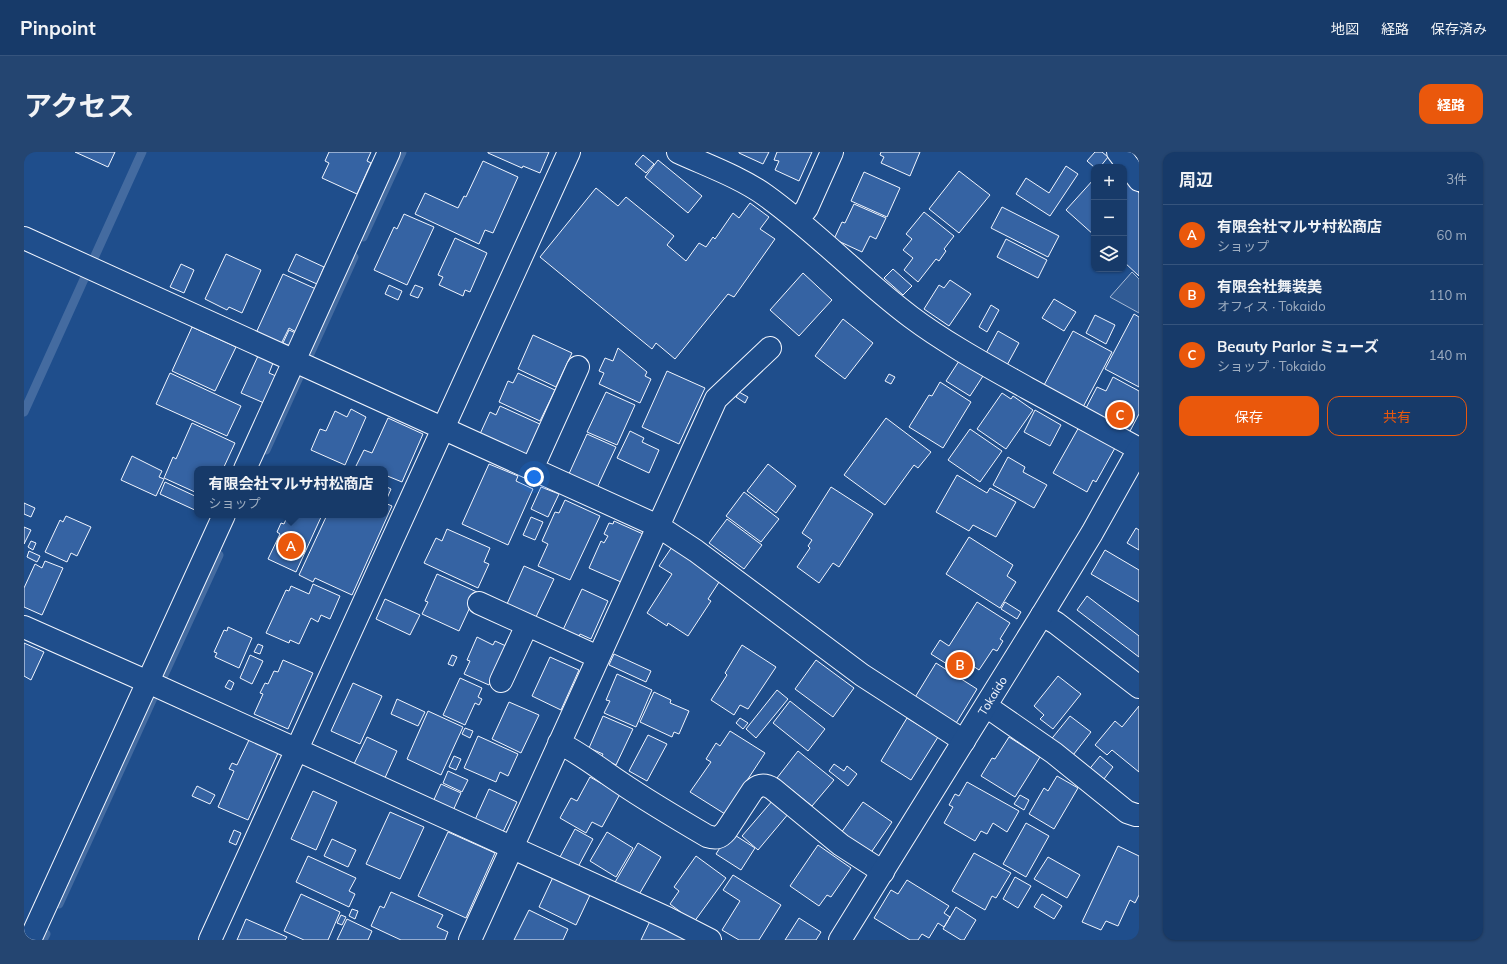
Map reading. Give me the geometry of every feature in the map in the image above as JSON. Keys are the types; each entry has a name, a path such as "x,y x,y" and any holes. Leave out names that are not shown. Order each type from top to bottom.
{"street":[{"path":"245,466 389,152"},
{"path":"210,940 568,152"},
{"path":"678,152 735,178 764,194 798,220 875,289 912,318 999,373 1139,449"},
{"path":"798,220 807,208 832,152"},
{"path":"1118,152 1139,180"},
{"path":"24,238 658,526 696,551 862,675 964,741"},
{"path":"470,940 716,399 770,348"},
{"path":"532,469 578,367"},
{"name":"Tokaido","path":"840,940 1092,533 1139,449"},
{"path":"30,940 223,518"},
{"path":"479,603 598,657"},
{"path":"1042,615 1139,687"},
{"path":"501,681 527,625"},
{"path":"24,627 512,847 667,918 710,940"},
{"path":"986,706 1054,754 1127,812 1136,815 1139,814"},
{"path":"559,743 573,749 659,808 707,836 714,838 721,837 726,831 753,790 759,785 767,785 841,845 883,872"}],"shaded area":[{"path":"1132,272 1139,279 1139,313 1110,297"}],"building":[{"path":"75,152 115,152 108,167"},
{"path":"329,152 371,152 367,161 371,163 357,194 322,178 329,163 325,161"},
{"path":"488,152 549,152 540,173 523,166 522,168"},
{"path":"739,152 769,152 763,164"},
{"path":"777,152 812,152 799,181 775,170 779,161 774,160"},
{"path":"881,152 920,152 910,176 881,163 884,157 880,155"},
{"path":"1095,152 1102,152 1108,157 1102,164 1091,164 1087,161"},
{"path":"643,155 654,164 646,173 635,164"},
{"path":"658,160 702,196 688,213 645,177"},
{"path":"483,161 518,177 493,233 485,230 479,244 415,214 425,193 458,208 464,196 466,197"},
{"path":"1066,166 1078,174 1050,216 1016,194 1026,178 1049,193"},
{"path":"959,171 990,195 959,233 929,209"},
{"path":"864,172 900,188 887,217 851,201"},
{"path":"1091,182 1091,232 1066,210"},
{"path":"1127,182 1139,193 1139,276 1127,265"},
{"path":"596,188 618,206 626,197 674,236 667,245 686,261 699,243 706,247 713,237 715,239 733,213 739,218 750,203 769,217 760,229 775,239 734,297 728,294 675,359 656,343 652,349 540,257"},
{"path":"854,204 886,218 876,239 870,236 862,252 834,239 842,222 845,223"},
{"path":"1002,207 1059,236 1048,257 991,228"},
{"path":"924,212 954,236 944,249 946,251 939,261 936,259 918,282 904,270 913,258 903,250 912,239 906,234"},
{"path":"404,214 434,227 407,285 374,270 394,227 397,229"},
{"path":"455,238 487,253 470,292 465,290 463,296 439,285 443,277 438,275"},
{"path":"1006,239 1047,260 1038,278 997,257"},
{"path":"226,254 261,270 242,313 229,307 227,310 205,299"},
{"path":"296,254 324,267 317,284 288,271"},
{"path":"181,264 194,270 184,293 170,287"},
{"path":"893,269 912,286 903,295 884,278"},
{"path":"803,273 832,300 799,336 770,310"},
{"path":"283,274 316,289 296,332 289,328 281,344 256,333"},
{"path":"950,280 971,294 949,326 924,309 939,285 944,288"},
{"path":"389,285 402,291 398,300 385,294"},
{"path":"415,285 423,288 418,298 410,295"},
{"path":"1054,299 1076,312 1064,331 1042,318"},
{"path":"991,305 999,310 987,332 979,327"},
{"path":"1134,314 1139,317 1139,387 1105,369"},
{"path":"1095,315 1115,325 1106,344 1086,333"},
{"path":"843,319 873,343 845,379 815,356"},
{"path":"192,327 236,347 215,391 172,371"},
{"path":"289,330 298,334 292,347 283,343"},
{"path":"998,331 1019,343 1006,367 985,355"},
{"path":"1073,331 1112,352 1083,407 1043,387"},
{"path":"533,335 572,353 556,387 518,369"},
{"path":"618,348 647,372 645,376 651,379 640,403 599,384 604,373 599,371 605,358 613,361"},
{"path":"258,356 273,363 269,373 276,376 264,403 241,393"},
{"path":"959,361 983,376 970,396 946,381"},
{"path":"667,371 705,388 679,444 642,427"},
{"path":"170,373 241,406 227,436 156,404"},
{"path":"518,373 555,390 540,421 499,402 508,381 513,383"},
{"path":"889,374 895,377 891,384 885,381"},
{"path":"1113,377 1139,391 1139,414 1129,433 1085,410 1097,387 1106,391"},
{"path":"940,382 971,402 943,448 909,427 929,395 932,396"},
{"path":"606,392 635,405 617,445 587,432"},
{"path":"739,392 748,397 745,403 736,397"},
{"path":"1002,393 1011,399 1013,396 1033,410 1006,449 977,429"},
{"path":"500,406 542,425 528,456 480,434 490,412 496,415"},
{"path":"351,409 366,417 345,465 311,450 320,429 326,431 335,411 347,417"},
{"path":"1035,410 1061,425 1050,446 1024,432"},
{"path":"388,418 423,434 402,482 388,476 388,466 356,466 364,450 372,453"},
{"path":"886,418 931,452 918,468 914,465 885,505 844,475"},
{"path":"192,423 235,443 224,466 194,466 194,492 164,478 173,457 176,459"},
{"path":"1079,427 1115,448 1096,482 1093,480 1087,492 1053,473"},
{"path":"970,429 1002,451 980,482 948,460"},
{"path":"630,431 644,438 642,442 659,450 649,473 617,458"},
{"path":"587,434 616,447 596,490 568,476"},
{"path":"132,456 162,471 159,477 164,479 156,496 121,480"},
{"path":"1008,457 1025,467 1023,472 1047,485 1034,508 993,485"},
{"path":"489,464 518,476 516,481 533,489 508,545 462,524"},
{"path":"768,464 796,486 776,513 747,491"},
{"path":"957,475 987,493 990,488 1016,502 996,537 973,525 969,531 936,512"},
{"path":"165,482 194,496 194,510 160,494"},
{"path":"541,487 559,494 548,517 531,509"},
{"path":"831,487 873,514 839,567 833,563 819,583 797,567 810,548 808,546 812,540 802,533"},
{"path":"388,488 391,489 388,496"},
{"path":"744,492 779,519 761,542 726,516"},
{"path":"565,500 600,516 570,580 538,566 548,544 542,541 555,512 559,513"},
{"path":"24,503 35,508 31,517 24,514"},
{"path":"388,504 392,506 388,515"},
{"path":"66,516 91,527 77,556 71,553 67,562 45,552 60,520 63,522"},
{"path":"531,517 543,522 535,540 523,535"},
{"path":"287,518 321,518 296,572 268,559 280,534 277,532 281,523 284,524"},
{"path":"326,518 387,518 352,595 315,578 313,582 299,575"},
{"path":"727,519 762,545 744,569 709,543"},
{"path":"614,521 643,534 621,582 589,568 601,541 604,543 608,536 604,534 609,523 613,524"},
{"path":"24,527 31,530 24,544"},
{"path":"1136,528 1139,530 1139,550 1127,543"},
{"path":"447,529 490,548 484,562 489,564 478,588 424,563 436,538 442,541"},
{"path":"969,537 1013,565 1007,576 1016,582 1000,608 946,574"},
{"path":"31,541 36,543 33,550 28,547"},
{"path":"672,547 721,579 708,599 711,601 688,636 668,623 667,626 647,613 672,574 659,566"},
{"path":"1105,550 1139,570 1139,602 1091,574"},
{"path":"29,551 40,556 37,562 27,557"},
{"path":"45,561 63,568 42,615 24,607 24,588 35,564 42,568"},
{"path":"524,566 554,579 536,617 507,604"},
{"path":"437,574 477,592 459,631 422,614 428,602 425,601"},
{"path":"313,584 340,596 330,619 321,615 318,622 311,618 299,644 290,640 289,643 266,633 286,590 289,591 291,586 309,594"},
{"path":"582,589 608,601 591,639 580,634 578,639 562,632"},
{"path":"1087,596 1139,636 1139,657 1077,610"},
{"path":"385,599 420,615 410,635 376,619"},
{"path":"977,602 1010,623 1000,639 1003,641 997,651 993,649 979,670 973,666 966,676 931,654 940,640 949,646"},
{"path":"1005,602 1021,612 1017,619 1001,609"},
{"path":"228,627 252,638 239,668 215,657 217,653 214,652 224,630 227,631"},
{"path":"477,637 493,645 495,641 506,646 489,685 464,674 470,661 467,660"},
{"path":"24,643 44,652 31,680 24,676"},
{"path":"258,644 263,646 260,654 254,652"},
{"path":"742,645 776,667 748,709 740,705 734,715 711,700 727,675 725,673"},
{"path":"614,654 651,671 646,682 609,665"},
{"path":"250,655 263,661 252,684 240,678"},
{"path":"452,655 457,657 453,666 448,664"},
{"path":"550,657 579,670 561,710 532,696"},
{"path":"283,660 313,673 288,729 254,714 263,694 260,693 265,683 268,684 274,671 278,672"},
{"path":"816,660 854,688 833,717 795,689"},
{"path":"936,663 977,689 955,725 914,699"},
{"path":"617,674 652,690 636,727 604,713 610,701 606,700"},
{"path":"1058,676 1081,694 1053,729 1040,719 1044,715 1034,706"},
{"path":"460,678 482,688 478,697 482,699 479,705 475,703 465,725 443,715"},
{"path":"229,680 234,683 231,690 225,687"},
{"path":"353,683 382,696 360,744 331,731"},
{"path":"777,690 788,699 756,738 746,729"},
{"path":"654,692 671,700 670,703 689,711 679,734 674,732 672,737 640,722"},
{"path":"397,699 425,712 418,726 391,714"},
{"path":"790,701 825,729 808,751 773,723"},
{"path":"509,702 539,715 521,753 492,739"},
{"path":"1139,706 1139,772 1112,750 1107,755 1095,745 1115,721 1122,727"},
{"path":"428,711 463,727 441,775 407,759"},
{"path":"603,716 633,729 616,765 601,758 603,754 589,748"},
{"path":"1070,716 1091,732 1070,759 1049,742"},
{"path":"740,718 748,723 743,729 736,723"},
{"path":"907,718 938,737 911,780 881,761"},
{"path":"465,728 473,731 470,738 462,734"},
{"path":"730,731 765,753 725,814 690,792 711,762 706,759 716,743 720,746"},
{"path":"648,735 667,744 647,781 629,771"},
{"path":"478,736 518,754 508,776 500,772 496,782 464,768"},
{"path":"367,737 397,751 384,780 353,766"},
{"path":"1009,737 1040,757 1015,797 981,776 992,758 995,759"},
{"path":"249,740 278,753 248,820 218,807 234,771 229,769 232,763 237,765"},
{"path":"798,751 834,780 812,806 777,778"},
{"path":"454,756 461,759 456,770 449,767"},
{"path":"1100,756 1113,767 1101,783 1087,772"},
{"path":"834,764 844,771 847,766 857,774 848,786 829,771"},
{"path":"448,771 468,780 462,792 443,783"},
{"path":"1057,776 1078,788 1054,829 1029,814 1044,788 1048,791"},
{"path":"590,777 620,794 602,827 592,822 586,833 560,818 571,798 577,801"},
{"path":"967,782 1019,811 1007,832 993,823 987,834 981,831 975,841 944,823 953,807 949,805 955,794 959,796"},
{"path":"441,784 461,793 452,813 432,804"},
{"path":"197,786 215,795 210,804 192,796"},
{"path":"489,789 517,802 502,834 474,822"},
{"path":"313,791 337,802 316,850 291,839"},
{"path":"1020,795 1029,800 1024,810 1014,804"},
{"path":"773,800 789,813 758,850 742,836"},
{"path":"863,802 892,822 870,854 841,833"},
{"path":"390,812 424,827 400,879 366,864"},
{"path":"1026,823 1049,836 1026,877 1003,864"},
{"path":"575,829 593,839 578,867 560,857"},
{"path":"234,830 241,833 236,845 229,842"},
{"path":"448,832 495,853 466,918 418,896"},
{"path":"607,832 633,848 616,877 590,861"},
{"path":"730,832 755,848 741,870 716,854"},
{"path":"332,839 356,850 348,867 324,856"},
{"path":"638,843 661,857 637,898 614,884"},
{"path":"818,845 851,868 831,897 827,895 819,906 790,886"},
{"path":"1118,846 1139,856 1139,895 1135,903 1130,900 1118,926 1106,921 1101,930 1082,922"},
{"path":"974,853 1011,873 996,898 992,896 985,910 952,891"},
{"path":"308,856 356,878 349,891 355,894 349,907 296,882"},
{"path":"696,856 726,878 694,922 670,904 679,891 674,887"},
{"path":"1048,857 1080,875 1067,898 1034,879"},
{"path":"554,875 591,893 576,925 539,907"},
{"path":"733,875 781,905 759,940 739,940 722,930 740,901 723,890"},
{"path":"1015,877 1031,886 1018,908 1003,899"},
{"path":"907,880 949,906 944,913 950,917 944,927 938,923 929,938 922,934 918,940 910,940 874,918 891,890 898,894"},
{"path":"391,892 443,915 437,927 448,932 445,940 401,940 371,926 380,906 384,908"},
{"path":"301,894 340,912 328,940 304,940 284,931"},
{"path":"1042,894 1062,906 1054,919 1034,907"},
{"path":"956,907 976,920 964,940 961,940 943,929"},
{"path":"352,909 358,911 355,919 349,916"},
{"path":"529,910 568,929 563,940 514,940"},
{"path":"341,915 346,917 342,925 337,923"},
{"path":"799,918 821,932 816,940 785,940"},
{"path":"246,919 287,937 285,940 237,940"},
{"path":"347,919 372,931 368,940 337,940"},
{"path":"651,919 687,940 641,940"}],"waterway":[{"path":"94,258 142,152"},
{"path":"363,237 402,152"},
{"path":"309,356 354,257"},
{"path":"24,412 85,277"},
{"path":"266,450 300,375"},
{"path":"163,677 219,555"},
{"path":"59,904 153,698"},
{"path":"43,940 46,934"}],"place":[{"name":"Beauty Parlor ミューズ","path":"1120,415"},
{"name":"有限会社マルサ村松商店","path":"291,546"},
{"name":"有限会社舞装美","path":"960,665"}]}
